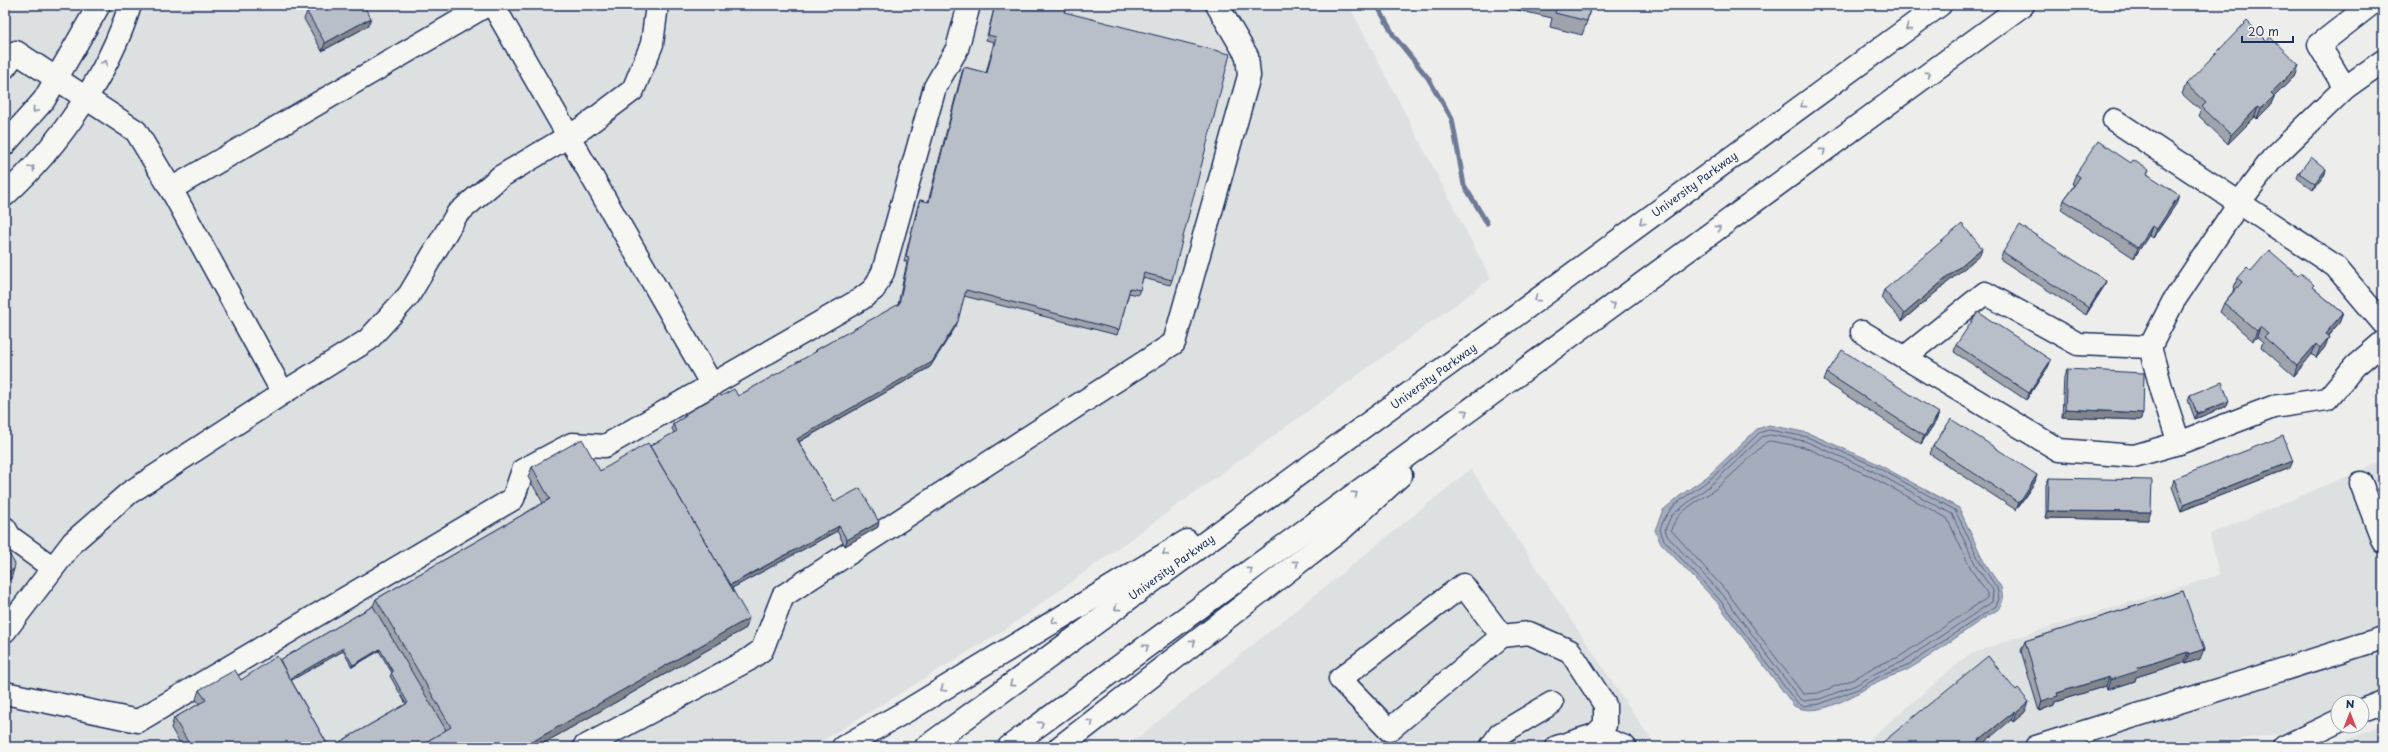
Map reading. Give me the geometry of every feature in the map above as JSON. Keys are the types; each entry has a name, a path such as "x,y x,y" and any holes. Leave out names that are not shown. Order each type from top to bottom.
{"main road":[{"path":"5,144 44,100 99,5"},
{"path":"5,195 25,178 86,97 121,33 130,5"},
{"path":"171,189 487,5"},
{"path":"493,5 570,136 712,385"},
{"path":"5,631 73,542 129,493 368,340 409,295 457,214 500,177 570,136 632,90 652,44 657,5"},
{"path":"5,693 138,721 513,499 523,470 572,444 605,446 874,290 883,272 935,87 957,49 969,5"},
{"path":"584,747 748,660 762,650 783,596 1174,343 1249,76 1247,56 1217,5"},
{"name":"University Parkway","path":"926,747 1940,5"},
{"path":"1009,747 2022,5"},
{"path":"2345,88 2319,45 2370,5"},
{"path":"5,67 16,52 58,78 136,131 171,189 283,393"},
{"path":"2179,443 2162,391 2150,346 2173,302 2239,203 2272,159 2345,88 2383,60"},
{"path":"2114,120 2335,266 2383,323"},
{"path":"1904,357 1985,293 2078,344 2150,346"},
{"path":"1862,332 2060,450 2134,456 2179,443 2273,407 2327,399 2355,366 2383,342"},
{"path":"1060,747 1342,528 1393,483 1434,436"},
{"path":"2361,483 2383,541"},
{"path":"843,747 910,709 1175,547 1261,502"},
{"path":"5,528 10,537 53,568"},
{"path":"1502,636 1463,585 1340,679 1389,730 1502,636 1529,633 1570,651 1605,705 1605,725 1595,735 1558,747"},
{"path":"2036,747 2383,638"},
{"path":"2370,707 2383,702"},
{"path":"1491,747 1500,734 1552,703"},
{"path":"2284,747 2330,725"},
{"path":"1595,735 1625,747"}],"shaded area":[{"path":"5,5 1349,5 1491,279 1006,629 812,747 5,747"},
{"path":"2383,461 2383,694 2370,699 2370,694 2330,694 2330,715 2282,734 2242,739 2220,747 1860,747 1968,655 2014,638 2219,575 2210,534"},
{"path":"1471,469 1656,747 1126,747"},
{"path":"2383,725 2383,747 2329,747 2361,734 2370,734 2370,730"}],"water":[{"path":"1769,425 1808,433 1874,462 1959,508 1985,564 2001,587 2003,600 1999,609 1907,670 1881,680 1839,703 1816,710 1794,706 1716,601 1660,542 1655,530 1663,510 1708,476 1757,429"}],"building":[{"path":"320,5 363,5 371,18 325,43 307,12"},
{"path":"995,5 1066,5 1064,12 1230,54 1172,280 1144,273 1140,290 1130,288 1119,330 966,290 958,321 932,362 797,439 834,502 860,488 879,522 847,540 839,526 730,585 650,446 677,431 673,424 686,416 685,414 720,394 721,396 734,389 738,396 817,351 816,350 899,304 909,257 906,256 920,200 929,202 964,67 987,73 996,37 988,35"},
{"path":"1557,5 1591,5 1587,21 1555,13"},
{"path":"2247,21 2267,41 2270,37 2299,65 2271,93 2274,96 2261,109 2258,107 2231,135 2202,107 2206,103 2186,84"},
{"path":"2098,141 2131,163 2133,160 2149,170 2147,174 2179,195 2157,229 2152,226 2138,248 2064,200 2080,177 2076,174"},
{"path":"2311,157 2326,169 2315,184 2299,173"},
{"path":"1962,224 1982,248 1904,314 1884,290"},
{"path":"2020,225 2106,281 2089,308 2003,252"},
{"path":"2269,250 2298,275 2301,273 2314,285 2312,287 2343,313 2325,334 2329,337 2320,348 2316,344 2297,366 2264,337 2268,334 2260,327 2257,331 2224,303 2242,282 2237,278 2247,267 2251,271"},
{"path":"1978,312 2051,360 2029,393 1956,345"},
{"path":"1842,350 1939,413 1924,436 1827,373"},
{"path":"2067,369 2144,373 2143,413 2065,409"},
{"path":"2222,382 2229,401 2197,414 2190,395"},
{"path":"1951,419 2037,475 2019,503 1933,446"},
{"path":"2283,436 2293,461 2184,504 2174,479"},
{"path":"582,439 600,471 648,443 749,618 523,747 433,747 429,740 451,727 376,599 550,499 532,467"},
{"path":"2049,478 2152,480 2151,512 2048,511"},
{"path":"5,547 15,564 14,569 5,574"},
{"path":"2183,591 2204,649 2189,654 2188,652 2137,668 2138,671 2110,680 2109,677 2057,693 2058,696 2042,701 2025,641"},
{"path":"373,606 446,730 429,740 426,747 331,747 408,703 391,673 393,672 380,649 353,665 343,648 290,679 280,660"},
{"path":"277,656 329,747 191,747 174,718 206,700 199,690 235,670 241,680"},
{"path":"1988,656 2016,691 2018,689 2029,702 2016,713 2015,711 1974,744 1976,747 1877,747"}],"waterway":[{"path":"1377,5 1394,36 1428,78 1452,119 1464,185 1487,223"}]}
